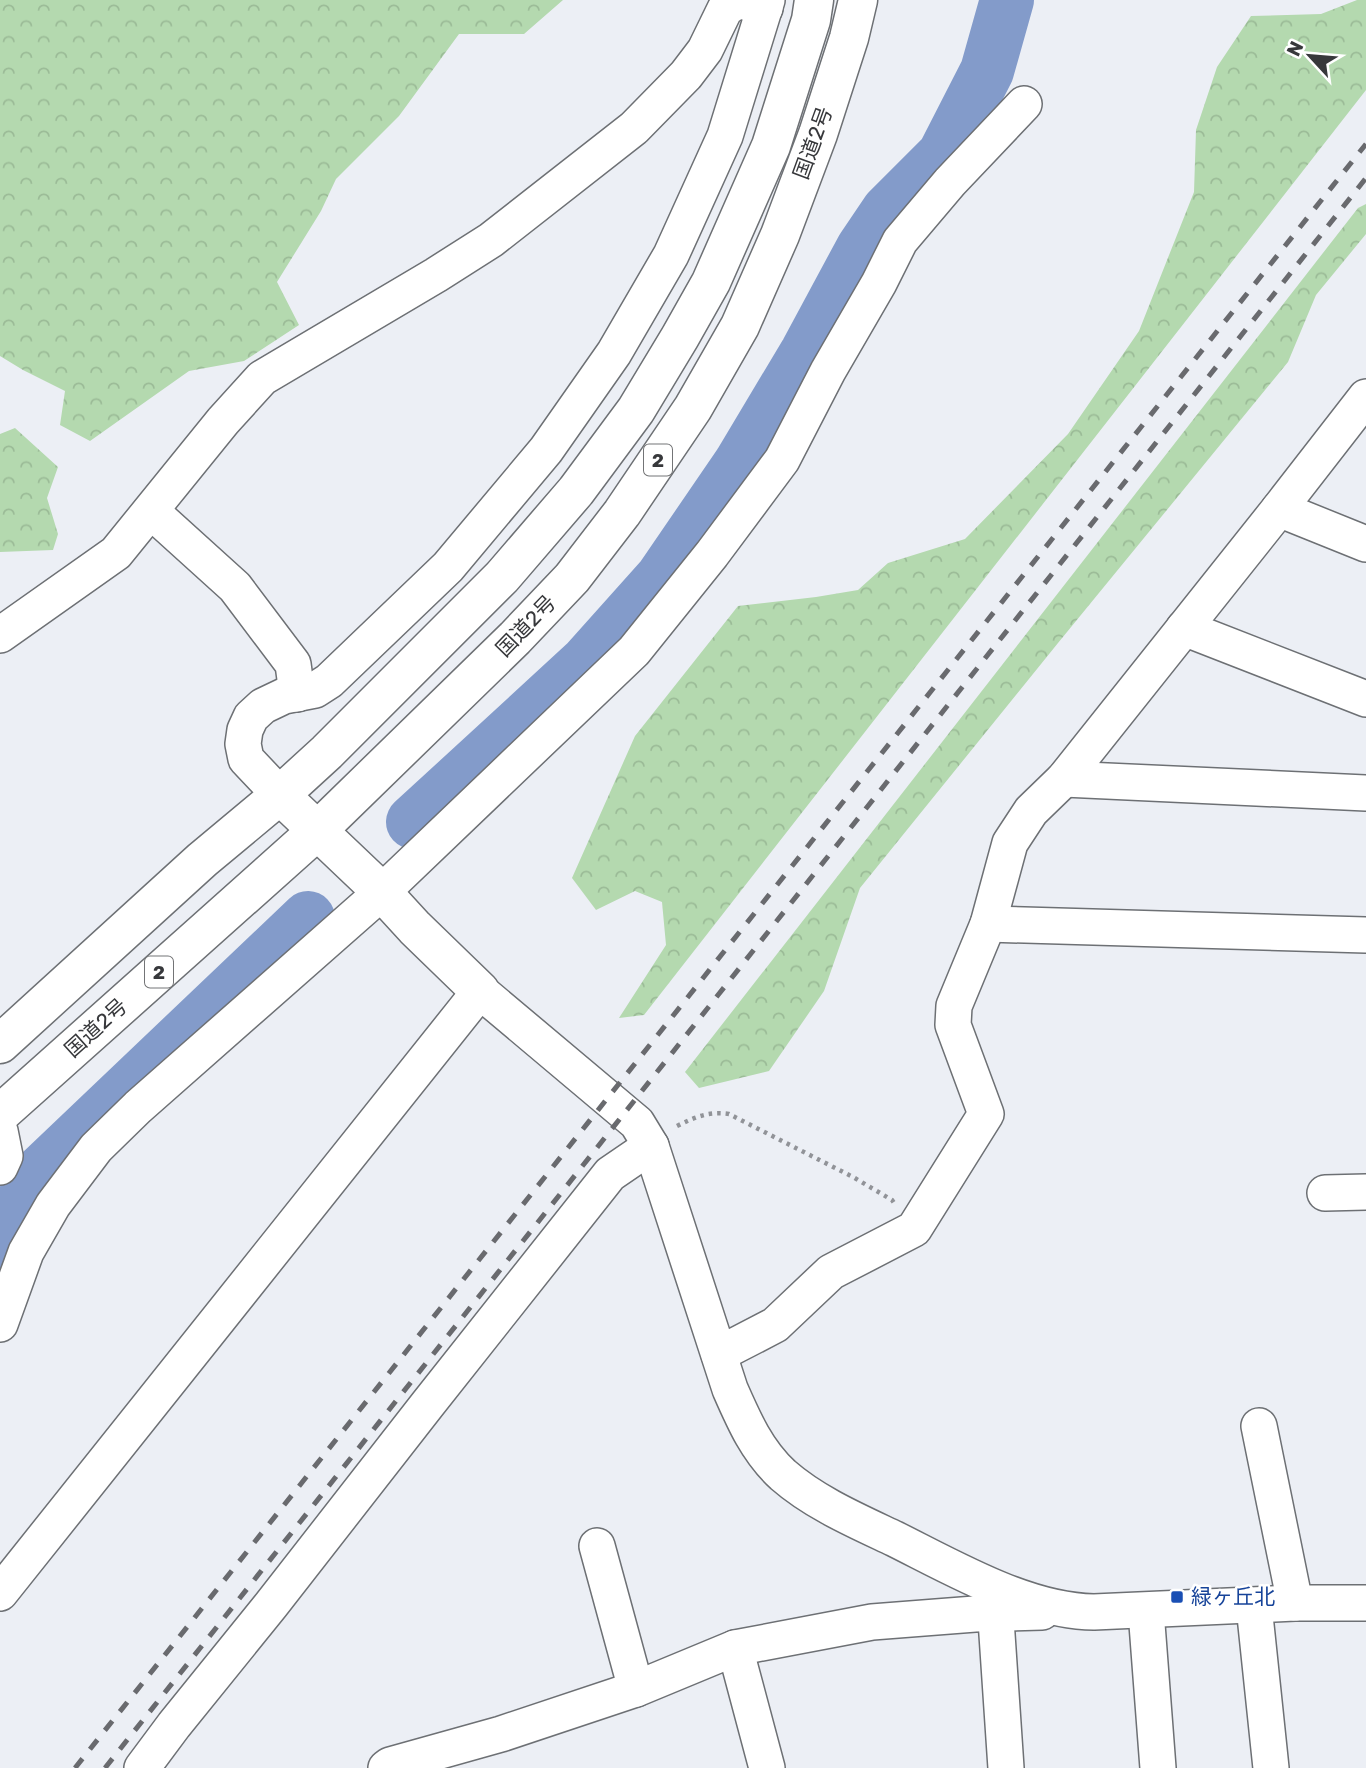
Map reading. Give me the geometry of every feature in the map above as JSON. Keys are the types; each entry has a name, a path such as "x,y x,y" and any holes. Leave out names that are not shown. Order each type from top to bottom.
{"main road":[{"name":"国道2号","path":"0,1044 202,860 327,752 502,577 576,491 636,410 711,282 771,146 811,20 814,0"},
{"name":"国道2号","path":"0,1114 318,830 515,638 572,578 622,513 693,408 740,326 780,234 818,134 849,38 858,0"},
{"path":"280,795 382,892 480,991"}],"street":[{"path":"0,635 116,553 262,377 491,240 634,128 686,75 705,50 725,9 738,0 766,4 725,136 671,255 614,353 546,450 448,567 329,681 315,690 284,696 263,706 251,717 243,744 246,759 280,795"},
{"path":"0,1324 26,1252 53,1205 96,1148 138,1107 382,892 634,651 712,554 782,460 828,371 880,283 900,241 950,182 1024,104"},
{"path":"719,1354 775,1325 831,1272 914,1228 986,1114 953,1025 954,1006 988,924 1010,843 1031,811 1064,779 1366,397"},
{"path":"1279,509 1366,544"},
{"path":"151,511 234,587 293,664 298,694"},
{"path":"1184,628 1366,699"},
{"path":"1064,779 1366,793"},
{"path":"988,924 1366,935"},
{"path":"0,1593 480,991 637,1123 651,1146 730,1389 746,1427 762,1453 784,1475 809,1494 995,1600"},
{"path":"0,1131 5,1156 0,1167"},
{"path":"142,1768 610,1174 651,1146"},
{"path":"1325,1193 1366,1192"},
{"path":"1259,1426 1295,1604"},
{"path":"597,1545 636,1689"},
{"path":"995,1600 1006,1768"},
{"path":"389,1767 501,1734 636,1689 735,1648 995,1600 1076,1612 1366,1603"},
{"path":"1254,1606 1271,1768"},
{"path":"1146,1611 1158,1768"},
{"path":"735,1648 767,1768"}],"path":[{"path":"651,1146 660,1135 690,1119 714,1112 729,1114 853,1177 892,1200 914,1228"}],"green space":[{"path":"0,0 563,0 524,34 459,34 399,116 336,179 321,211 277,282 299,325 244,361 189,371 90,441 60,425 65,391 0,356"},
{"path":"1357,0 1366,0 1366,90 644,1015 619,1018 666,945 662,902 635,891 596,910 572,878 635,736 738,606 858,590 888,563 965,539 1068,434 1139,331 1194,192 1196,130 1217,67 1251,16 1321,14"},
{"path":"1366,204 1366,234 1316,295 1288,362 860,888 824,991 769,1071 699,1088 685,1072 1358,208"},
{"path":"15,428 58,467 47,498 58,534 53,550 0,552 0,434"}],"waterway":[{"path":"413,822 586,663 662,578 740,464 807,352 863,248 888,211 944,155 987,71 1007,0"},
{"path":"0,1241 37,1176 308,918"}],"railway":[{"path":"75,1768 1366,144"},
{"path":"105,1768 1366,178"}],"place":[{"name":"緑ヶ丘北","path":"1177,1597"}]}
